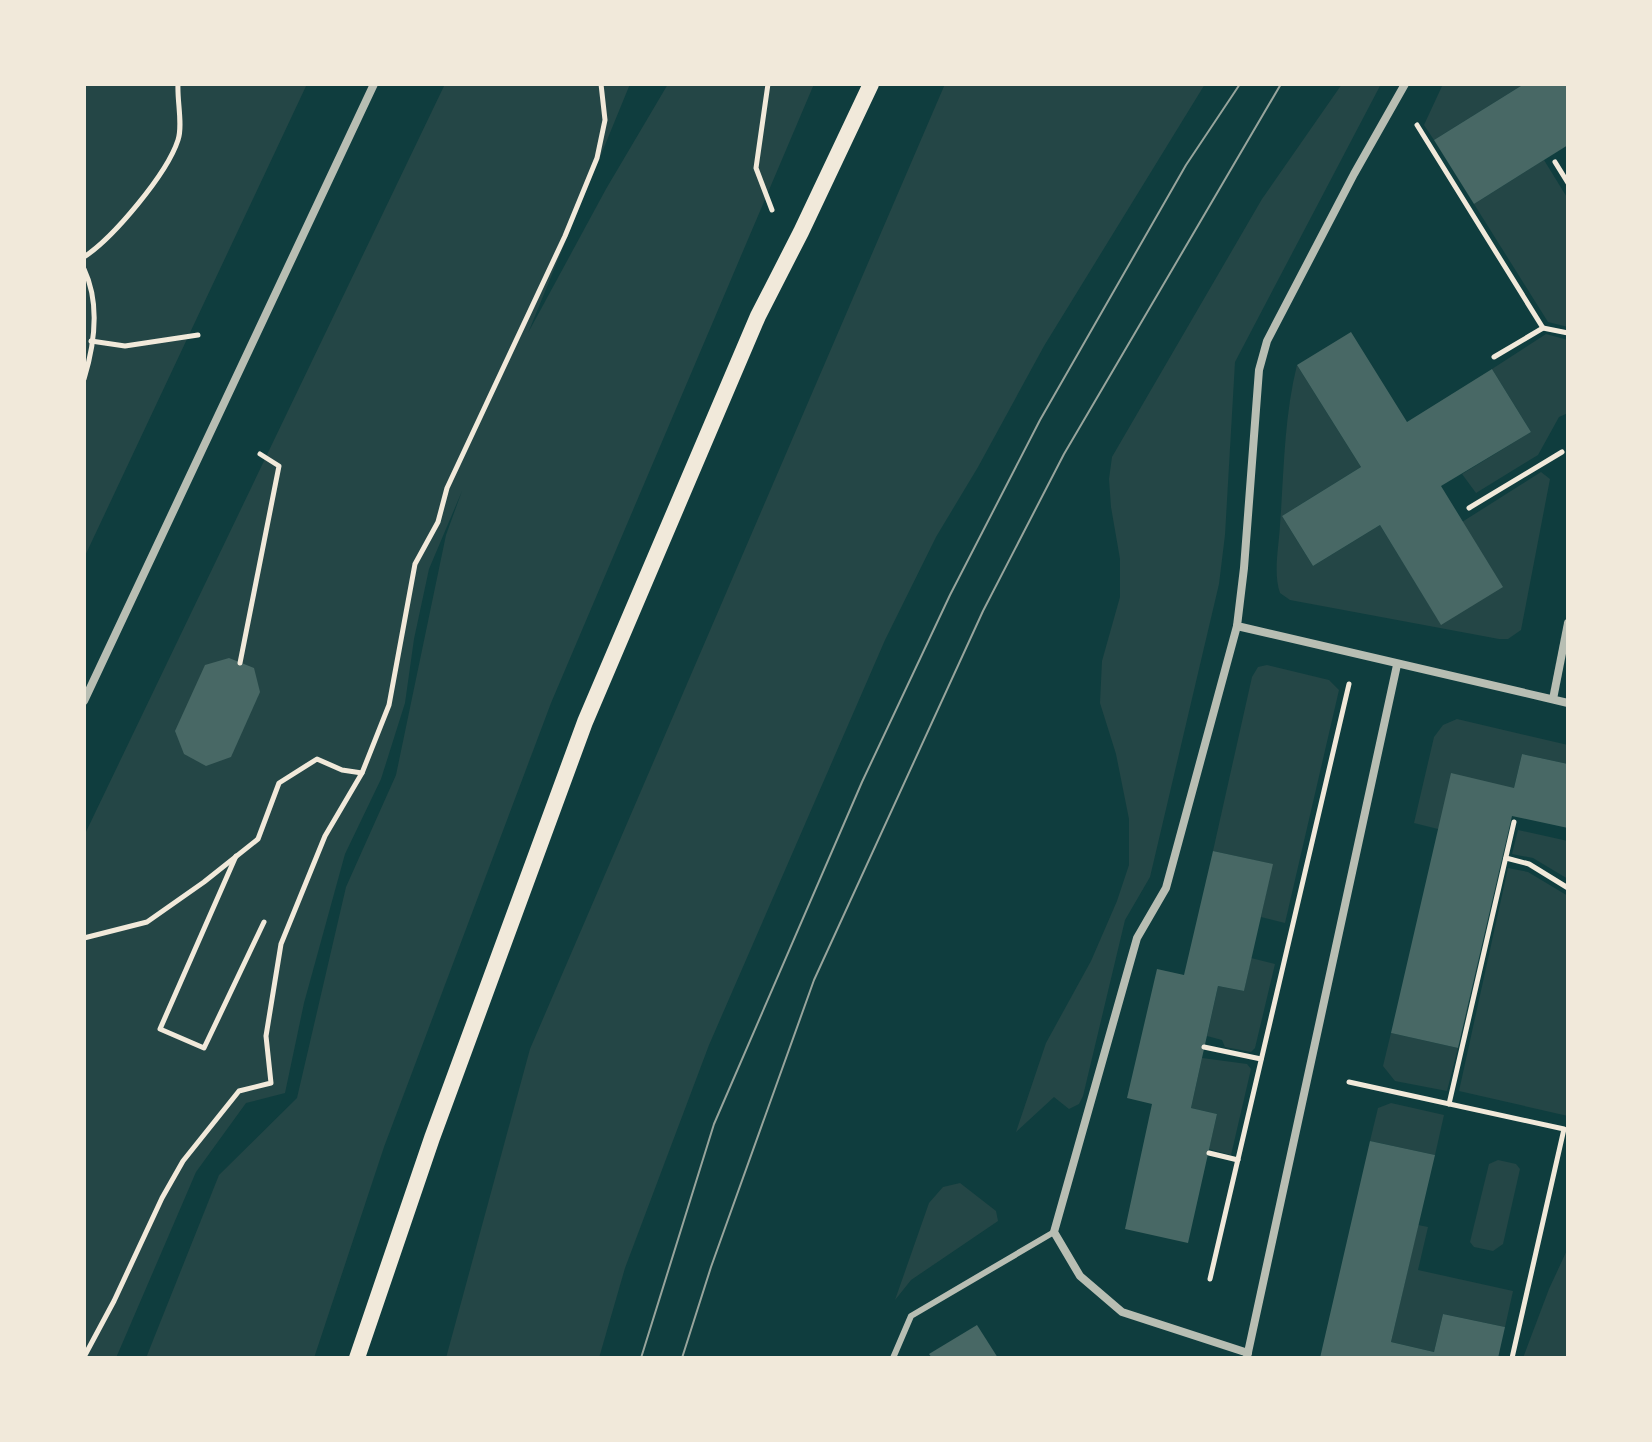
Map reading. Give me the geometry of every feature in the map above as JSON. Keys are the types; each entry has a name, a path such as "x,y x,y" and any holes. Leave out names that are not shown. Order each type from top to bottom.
{"main road":[{"path":"357,1358 432,1138 585,722 758,316 871,84"}],"street":[{"path":"84,701 374,84"},
{"path":"1397,665 1247,1356 1122,1312 1080,1276 1054,1232 1137,938 1166,888 1237,626 1259,370 1267,341 1405,84"},
{"path":"1553,699 1568,623"},
{"path":"1237,626 1568,703"}],"lane":[{"path":"893,1358 911,1316 1054,1232"}],"path":[{"path":"84,257 98,248 154,183 179,139 178,84"},
{"path":"84,1357 183,1161 239,1091 271,1083 266,1036 281,944 325,836 362,773 389,705 415,564 438,522 447,488 565,236 597,158 605,120 601,84"},
{"path":"768,84 756,168 772,212 801,232"},
{"path":"1417,125 1543,328"},
{"path":"1555,162 1568,183"},
{"path":"84,269 93,287 96,308 84,379"},
{"path":"1494,357 1543,328 1568,333"},
{"path":"91,341 125,346 198,335"},
{"path":"1469,508 1562,452"},
{"path":"240,663 279,466 260,454"},
{"path":"1210,1279 1349,690 1344,677"},
{"path":"84,938 147,922 204,882 258,839 279,783 317,759 342,770 362,773"},
{"path":"1449,1104 1514,822"},
{"path":"236,856 160,1029 204,1048 264,922"},
{"path":"1506,858 1529,864 1568,888"},
{"path":"1204,1047 1261,1059"},
{"path":"1349,1082 1564,1129 1512,1358"},
{"path":"1209,1153 1238,1160"}],"shaded area":[{"path":"84,84 307,84 84,558"},
{"path":"445,84 630,84 528,333 606,189 668,84 814,84 551,703 384,1147 314,1358 146,1358 219,1175 297,1098 346,887 396,775 446,535 462,491 429,569 414,639 405,703 381,779 345,854 304,1003 285,1093 246,1103 196,1172 116,1358 84,1358 84,836"},
{"path":"945,84 1205,84 1044,346 936,537 885,640 709,1045 625,1268 599,1358 446,1358 530,1049"},
{"path":"1342,84 1381,84 1235,362 1225,535 1219,584 1150,877 1125,920 1083,1096 1079,1104 1069,1109 1054,1097 1016,1132 1046,1043 1091,961 1129,865 1129,819 1116,754 1100,703 1102,661 1120,597 1120,559 1109,479 1112,457 1262,199"},
{"path":"1443,84 1524,84 1434,140 1424,125"},
{"path":"1544,160 1568,199 1568,327 1548,322 1474,204"},
{"path":"1546,334 1568,340 1568,413 1559,417 1538,455 1476,493 1462,474 1531,432 1492,369"},
{"path":"1297,365 1361,467 1282,516 1313,566 1380,525 1441,624 1462,522 1541,472 1550,479 1521,630 1508,639 1499,639 1290,600 1280,593 1277,568 1285,445"},
{"path":"1267,665 1329,680 1339,690 1285,923 1261,917 1272,864 1213,851 1252,677 1258,667"},
{"path":"1457,719 1568,745 1568,764 1522,754 1514,788 1438,829 1414,823 1434,737 1443,725"},
{"path":"1518,830 1568,841 1568,879 1533,858 1512,854"},
{"path":"1508,868 1528,872 1568,896 1568,1116 1459,1091"},
{"path":"1251,958 1275,964 1255,1048 1251,1052 1225,1047 1222,1040 1207,1036 1218,986 1244,991"},
{"path":"1391,1033 1458,1048 1447,1091 1395,1081 1383,1066"},
{"path":"1202,1058 1247,1064 1251,1069 1231,1155 1209,1149 1217,1114 1191,1108"},
{"path":"1391,1103 1444,1115 1435,1155 1370,1141 1378,1108"},
{"path":"1498,1160 1516,1164 1520,1169 1503,1244 1493,1251 1474,1247 1470,1242 1489,1164"},
{"path":"960,1183 996,1211 998,1221 911,1280 895,1300 929,1203 943,1187"},
{"path":"1418,1225 1428,1227 1418,1270 1513,1291 1505,1327 1443,1314 1434,1352 1391,1342"},
{"path":"1568,1248 1568,1358 1523,1358 1549,1289"}],"building":[{"path":"1524,84 1568,84 1568,145 1474,204 1434,140"},
{"path":"1351,332 1407,422 1492,369 1531,432 1441,486 1503,587 1441,625 1380,525 1313,566 1282,516 1361,467 1297,365"},
{"path":"229,658 254,668 260,692 231,757 206,766 184,754 175,731 205,665"},
{"path":"1522,754 1568,764 1568,828 1512,816 1458,1048 1391,1033 1451,773 1514,788"},
{"path":"1213,851 1273,864 1244,991 1218,986 1191,1108 1217,1114 1188,1243 1125,1229 1152,1104 1127,1098 1157,969 1184,975"},
{"path":"1370,1141 1435,1155 1391,1342 1434,1352 1443,1314 1505,1327 1498,1358 1320,1358"},
{"path":"977,1325 998,1358 932,1358 929,1354"}],"tram line":[{"path":"641,1358 714,1124 862,782 950,595 1040,420 1186,165 1240,84"},
{"path":"682,1358 711,1267 814,980 983,611 1064,454 1281,84"}]}
